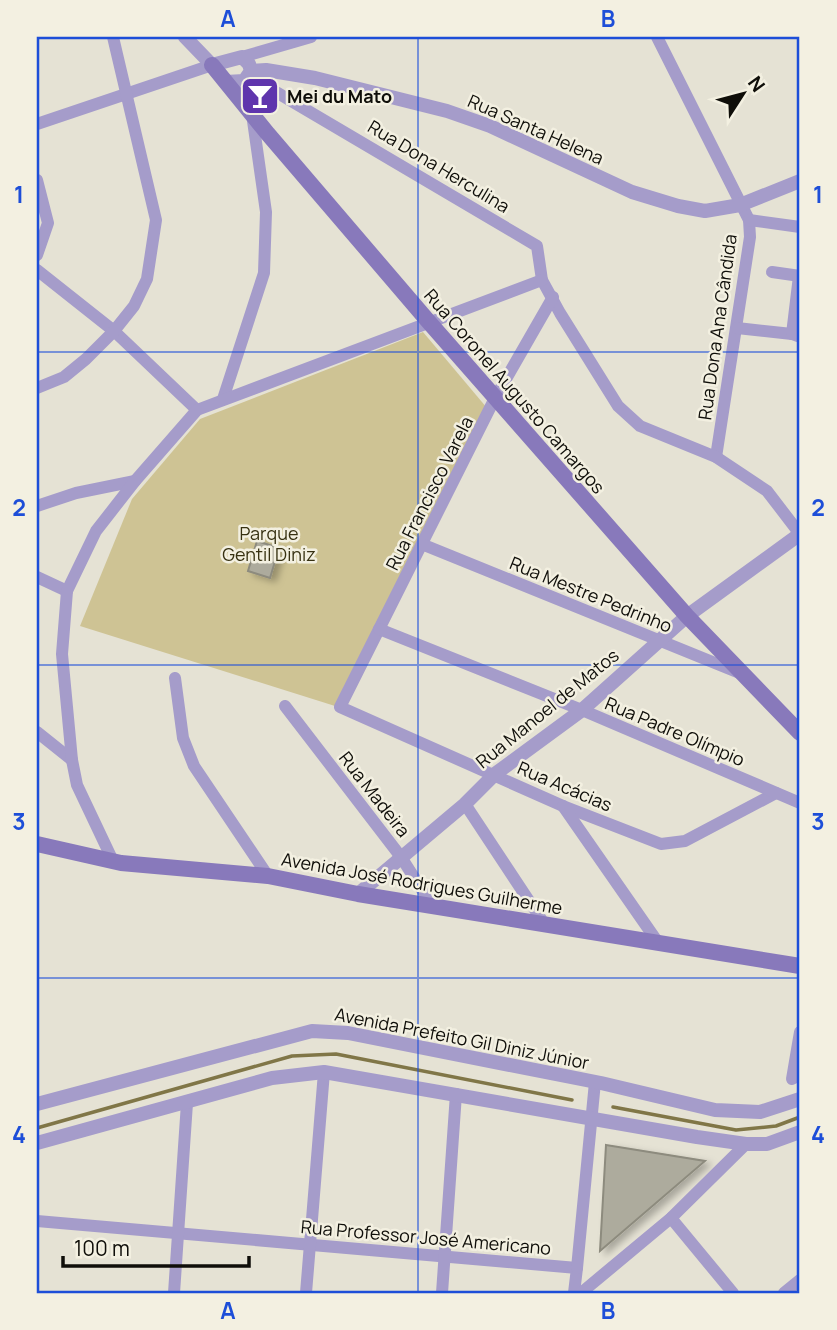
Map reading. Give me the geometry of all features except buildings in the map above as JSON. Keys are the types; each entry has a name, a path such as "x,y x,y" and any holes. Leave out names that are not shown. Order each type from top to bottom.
{"main road":[{"name":"Rua Coronel Augusto Camargos","path":"212,65 246,76 252,114 428,321 687,615 800,733"},
{"name":"Avenida José Rodrigues Guilherme","path":"37,844 113,861 268,876 545,926 800,966"}],"street":[{"path":"37,388 64,377 114,331 134,306 147,279 156,220 113,37"},
{"path":"186,37 212,65"},
{"path":"37,124 212,65 311,37"},
{"name":"Rua Dona Ana Cândida","path":"657,37 749,220 750,237 716,457"},
{"path":"246,76 263,51"},
{"path":"238,58 246,76"},
{"name":"Rua Santa Helena","path":"246,76 314,78 447,111 490,126 632,192 678,206 705,211 740,205 800,181"},
{"name":"Rua Dona Herculina","path":"246,76 537,246 542,279"},
{"path":"223,399 264,273 266,212 252,114"},
{"path":"37,180 48,223 37,256"},
{"path":"749,220 800,227"},
{"path":"37,270 114,331 197,410"},
{"path":"737,328 796,335 799,276 772,272"},
{"path":"113,861 77,785 72,760 62,654 68,592 96,531 135,481 197,410 542,279 618,406 640,426 716,457 767,491 800,534"},
{"name":"Rua Francisco Varela","path":"340,707 424,545 495,398 553,297"},
{"path":"37,506 76,493 135,481"},
{"name":"Rua Manoel de Matos","path":"358,894 465,804 495,774 582,710 687,615 800,534"},
{"name":"Rua Mestre Pedrinho","path":"424,545 745,676"},
{"path":"37,577 68,592"},
{"name":"Rua Padre Olímpio","path":"379,629 582,710 800,803"},
{"path":"176,678 183,738 194,766 268,876"},
{"name":"Rua Madeira","path":"285,706 401,857 433,907"},
{"name":"Rua Acácias","path":"340,707 563,806 661,844 685,841 776,793"},
{"path":"37,732 72,760"},
{"path":"465,804 545,926"},
{"path":"563,806 659,944"},
{"name":"Avenida Prefeito Gil Diniz Júnior","path":"37,1104 312,1031 348,1033 594,1082 715,1110 760,1112 800,1099"},
{"path":"800,1032 792,1079 800,1075"},
{"path":"306,1293 324,1072"},
{"path":"37,1143 272,1078 324,1072 746,1144 767,1144 800,1132"},
{"path":"573,1293 594,1082"},
{"path":"442,1293 456,1094"},
{"path":"174,1293 187,1103"},
{"path":"581,1293 671,1218 746,1144"},
{"path":"671,1218 733,1293"},
{"name":"Rua Professor José Americano","path":"37,1221 577,1268"},
{"path":"784,1293 800,1280"}],"green space":[{"name":"Parque Gentil Diniz","path":"423,332 487,408 335,706 80,626 132,499 200,419"}],"waterway":[{"path":"37,1128 292,1056 336,1054 572,1100"},
{"path":"613,1107 736,1130 776,1126 800,1117"}],"place":[{"name":"Mei du Mato","path":"260,96"}]}
